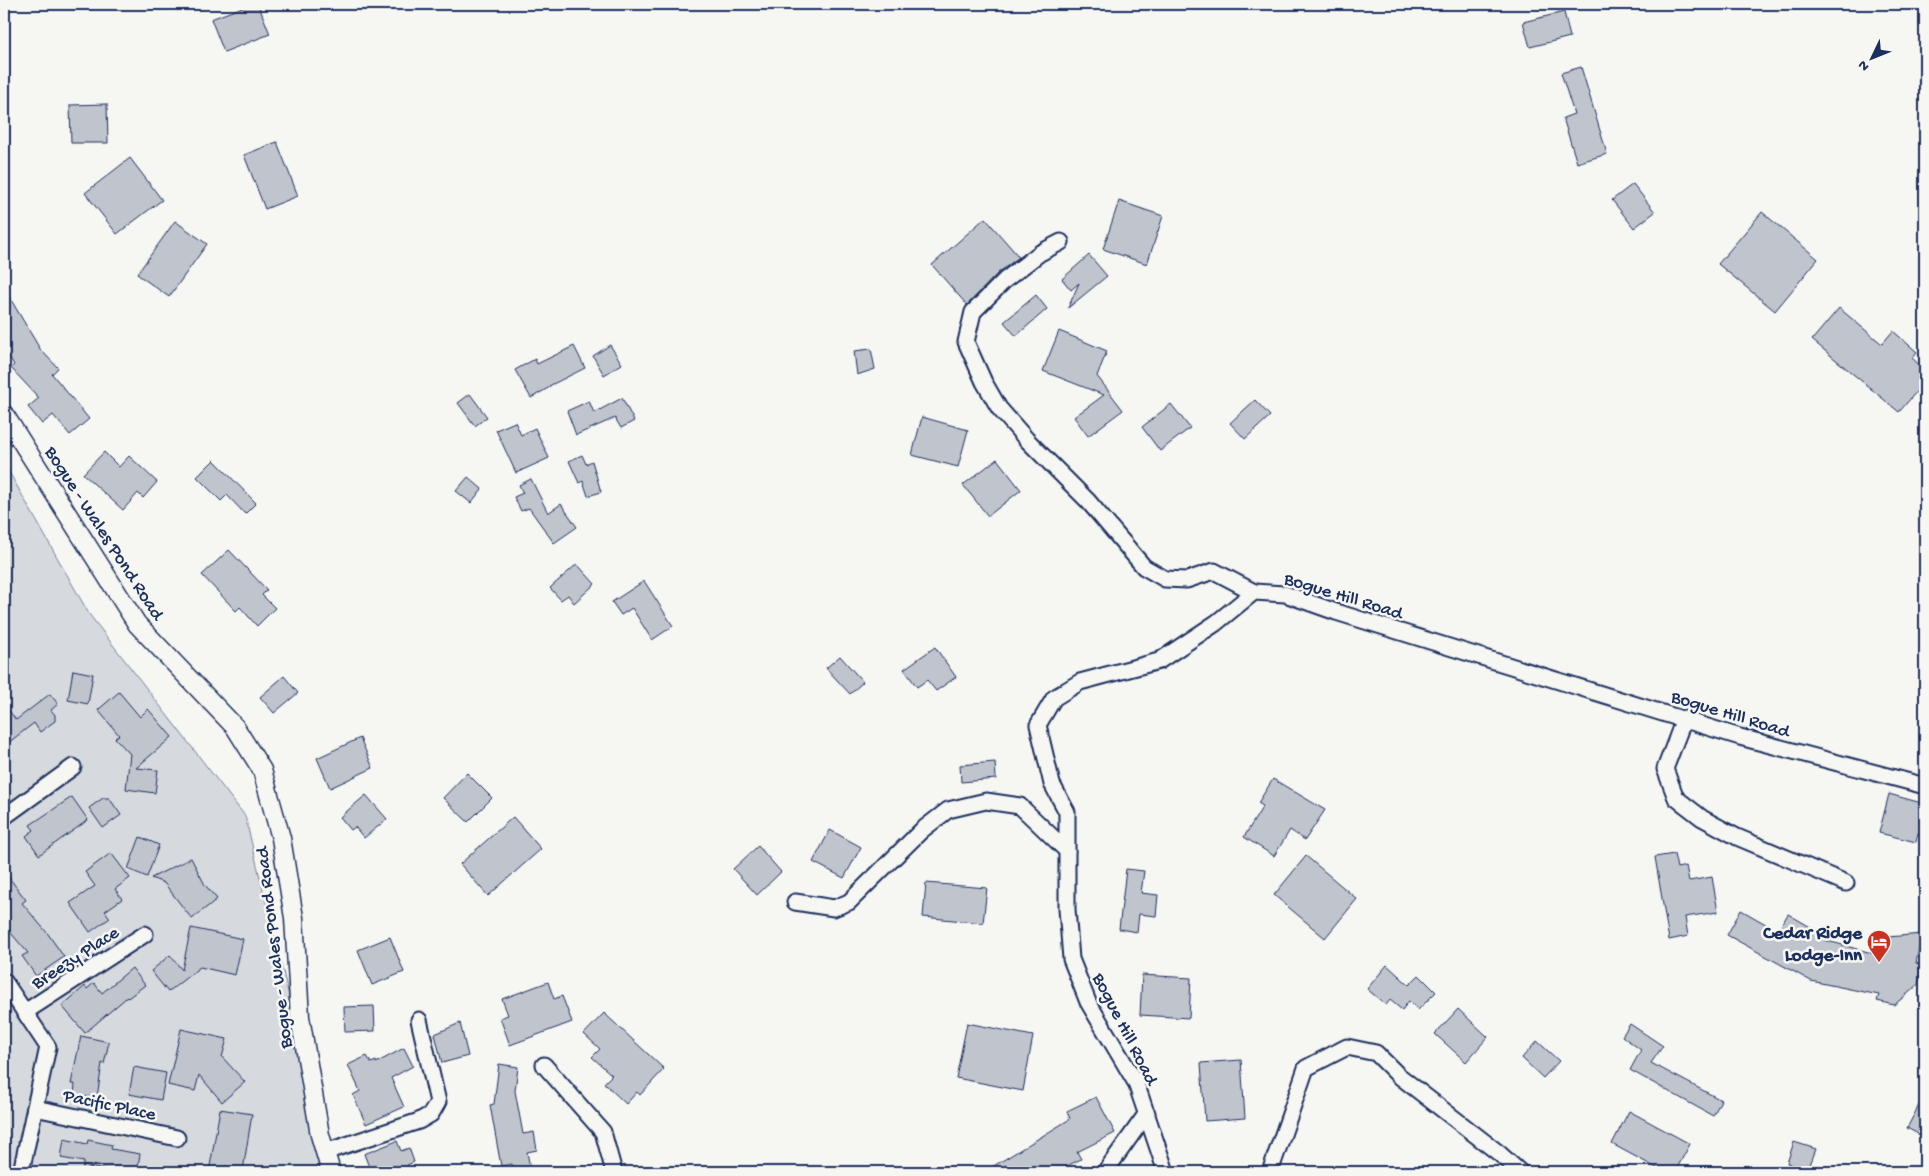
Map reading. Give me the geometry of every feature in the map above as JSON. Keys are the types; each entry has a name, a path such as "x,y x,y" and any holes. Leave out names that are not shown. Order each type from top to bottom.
{"street":[{"path":"1061,242 1040,253 1005,280 973,312 966,342 984,382 1004,415 1088,501 1144,567 1165,579 1187,580 1214,571 1254,592"},
{"name":"Bogue - Wales Pond Road","path":"4,414 137,624 235,727 262,770 282,847 294,918 300,1018 320,1135 331,1172"},
{"name":"Bogue Hill Road","path":"1166,1172 1136,1083 1088,1002 1071,959 1067,909 1067,812 1052,784 1038,725 1054,698 1080,682 1159,660 1216,623 1254,592 1285,594 1336,612 1740,738 1925,786"},
{"path":"1684,719 1665,769 1676,798 1702,818 1737,837 1846,883"},
{"path":"4,817 73,767"},
{"path":"795,902 834,908 849,902 904,846 948,810 986,800 1020,806 1067,851"},
{"name":"Breezy Place","path":"24,1012 144,934"},
{"path":"4,981 48,1047 21,1172"},
{"path":"325,1152 419,1121 432,1114 438,1102 419,1020"},
{"path":"1270,1172 1306,1068 1347,1047 1376,1053 1398,1075 1500,1154 1520,1172"},
{"path":"544,1065 603,1132 614,1172"},
{"name":"Pacific Place","path":"35,1108 177,1138"},
{"path":"1104,1172 1146,1113"}],"shaded area":[{"path":"4,463 89,614 245,816 332,1172 4,1172"}],"building":[{"path":"251,4 258,4 270,34 224,52 211,19"},
{"path":"1564,12 1570,37 1530,47 1523,22"},
{"path":"1581,67 1607,154 1577,163 1563,118 1574,114 1561,73"},
{"path":"107,104 108,143 71,143 70,105"},
{"path":"277,142 298,196 265,209 244,155"},
{"path":"130,158 162,200 117,234 85,193"},
{"path":"1633,184 1655,212 1634,228 1612,200"},
{"path":"1119,201 1163,216 1147,264 1103,249"},
{"path":"1762,212 1818,259 1775,311 1718,264"},
{"path":"985,218 1019,257 998,273 967,305 932,265"},
{"path":"175,221 207,244 169,297 137,274"},
{"path":"1089,255 1107,276 1068,308 1079,283 1071,290 1062,279"},
{"path":"4,288 40,349 58,368 52,374 89,419 70,435 53,415 42,424 28,407 39,398 11,368 14,365 4,348"},
{"path":"1036,295 1047,309 1016,336 1004,322"},
{"path":"1839,308 1882,344 1893,331 1917,352 1912,358 1925,370 1925,397 1917,391 1899,412 1812,340"},
{"path":"1059,331 1107,351 1097,376 1123,410 1088,436 1074,417 1104,395 1043,371"},
{"path":"610,345 622,364 604,375 593,356"},
{"path":"574,346 585,368 549,386 531,398 515,370 535,359 537,364"},
{"path":"871,349 875,369 857,375 854,351"},
{"path":"470,394 487,417 475,426 458,403"},
{"path":"622,398 634,421 621,428 615,418 576,435 567,411 589,401 594,413"},
{"path":"1255,400 1270,416 1245,439 1230,423"},
{"path":"1171,404 1190,428 1160,451 1142,427"},
{"path":"922,417 968,430 958,467 912,455"},
{"path":"515,422 521,435 535,428 549,458 516,473 496,430"},
{"path":"104,452 119,467 129,456 157,482 143,498 138,493 123,510 83,474"},
{"path":"582,455 586,464 592,461 601,492 588,496 583,481 579,483 569,461"},
{"path":"997,459 1021,490 988,516 963,485"},
{"path":"214,460 256,503 245,514 227,495 221,501 197,477"},
{"path":"468,477 482,489 471,503 456,491"},
{"path":"531,479 548,513 561,504 577,527 554,543 529,508 521,511 514,497 523,493 519,485"},
{"path":"229,550 267,590 262,595 275,608 257,626 240,607 236,611 202,575"},
{"path":"577,564 595,584 574,603 568,595 561,600 550,588"},
{"path":"644,581 673,626 652,640 632,608 621,615 612,602"},
{"path":"935,647 956,677 936,691 927,680 917,687 904,669"},
{"path":"840,656 863,682 850,694 826,668"},
{"path":"73,670 93,674 88,704 68,700"},
{"path":"284,676 298,693 274,713 260,697"},
{"path":"119,692 140,717 148,709 172,737 136,768 158,770 155,793 126,789 130,754 115,738 119,735 98,710"},
{"path":"50,694 58,704 51,710 55,715 55,721 40,732 34,723 4,746 4,704 16,720"},
{"path":"360,738 373,768 330,788 317,758"},
{"path":"995,762 996,779 961,782 960,765"},
{"path":"467,773 492,798 468,822 443,798"},
{"path":"1273,779 1325,810 1305,840 1290,830 1274,856 1244,837 1263,806 1258,803"},
{"path":"1889,794 1925,804 1925,835 1918,833 1916,842 1879,833"},
{"path":"366,795 387,819 364,838 355,827 351,830 340,817"},
{"path":"72,797 88,820 39,855 26,836 34,830 30,825"},
{"path":"103,798 109,798 121,815 103,828 89,808"},
{"path":"513,817 541,849 488,896 460,864"},
{"path":"830,830 861,847 844,878 813,862"},
{"path":"140,837 159,845 147,877 128,869"},
{"path":"758,846 781,872 757,895 733,869"},
{"path":"111,853 130,878 115,889 122,899 105,911 110,918 90,932 70,903 95,886 85,872"},
{"path":"1674,854 1677,868 1686,866 1689,881 1712,877 1718,912 1685,917 1688,936 1669,940 1655,857"},
{"path":"1306,856 1357,899 1325,938 1274,895"},
{"path":"191,858 205,885 217,899 192,919 164,883 151,878"},
{"path":"1126,869 1144,871 1141,893 1158,895 1156,916 1139,914 1137,932 1119,929"},
{"path":"4,871 26,900 22,903 64,957 36,976 22,956 28,953 4,925"},
{"path":"926,883 987,888 983,923 923,917"},
{"path":"1741,910 1778,931 1788,914 1826,936 1824,940 1883,956 1888,937 1922,934 1916,963 1922,965 1918,985 1894,1005 1877,1001 1879,995 1811,981 1727,935"},
{"path":"191,928 243,939 235,975 200,967 168,992 151,971 170,955 182,970"},
{"path":"390,937 404,972 372,985 358,950"},
{"path":"1387,965 1409,985 1419,975 1436,992 1418,1010 1409,1001 1402,1010 1390,1000 1386,1005 1367,989"},
{"path":"132,968 145,985 127,997 85,1033 62,1006 85,986 87,989 94,983 102,993"},
{"path":"1142,975 1191,978 1189,1018 1140,1015"},
{"path":"548,982 554,999 562,996 572,1022 510,1045 500,1018 508,1015 502,999"},
{"path":"374,1006 375,1031 345,1032 344,1007"},
{"path":"1458,1009 1488,1037 1466,1062 1435,1034"},
{"path":"604,1013 664,1069 640,1095 637,1092 626,1104 604,1083 612,1075 592,1057 600,1049 584,1034"},
{"path":"460,1023 468,1056 442,1063 435,1034"},
{"path":"967,1023 1033,1036 1023,1091 956,1078"},
{"path":"1630,1024 1663,1046 1651,1063 1721,1100 1713,1116 1630,1070 1641,1050 1622,1036"},
{"path":"181,1029 227,1039 222,1057 245,1082 222,1102 199,1075 195,1091 168,1085"},
{"path":"81,1036 109,1042 104,1064 102,1063 97,1098 74,1095 75,1084 71,1084"},
{"path":"1537,1041 1559,1061 1543,1078 1522,1058"},
{"path":"404,1048 413,1066 391,1078 404,1107 366,1124 353,1095 360,1091 348,1065 367,1056 371,1063 376,1061 376,1063"},
{"path":"1241,1060 1245,1118 1205,1121 1201,1063"},
{"path":"499,1064 518,1067 515,1091 523,1134 534,1132 537,1150 527,1152 530,1168 513,1171 512,1164 501,1166 490,1105 494,1104"},
{"path":"134,1067 166,1073 161,1100 129,1094"},
{"path":"1925,1094 1925,1126 1920,1135 1907,1128"},
{"path":"1096,1097 1115,1133 1077,1152 1081,1159 1055,1172 984,1172 1070,1119 1067,1111"},
{"path":"220,1109 252,1114 243,1170 225,1166 225,1172 209,1172"},
{"path":"1629,1111 1690,1144 1675,1172 1664,1172 1612,1144"},
{"path":"64,1139 87,1144 88,1140 112,1145 111,1149 140,1154 137,1172 116,1172 83,1166 84,1162 61,1158"},
{"path":"397,1141 401,1151 409,1148 414,1162 407,1165 410,1172 371,1172 364,1154"},
{"path":"1794,1142 1816,1149 1808,1170 1787,1163"}],"place":[{"name":"Cedar Ridge Lodge-Inn","path":"1879,963"}]}
